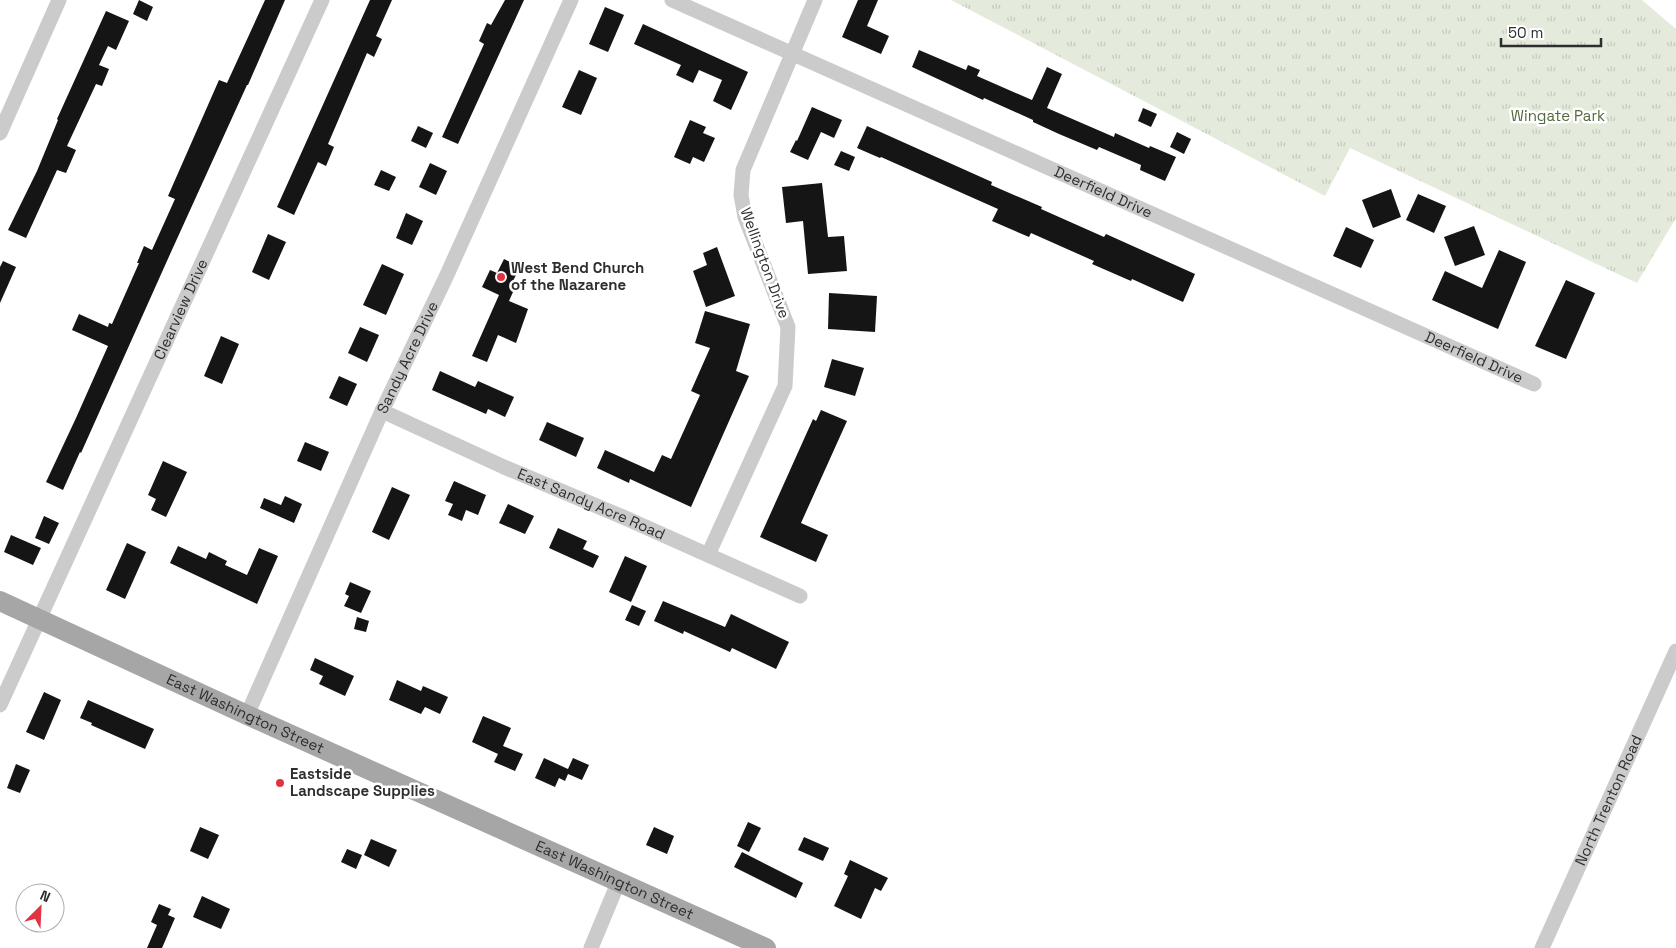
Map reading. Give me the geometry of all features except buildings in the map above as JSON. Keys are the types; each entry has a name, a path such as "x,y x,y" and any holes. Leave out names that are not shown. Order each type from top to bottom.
{"main road":[{"name":"East Washington Street","path":"0,601 247,715 766,948"}],"street":[{"path":"0,132 59,0"},
{"name":"Clearview Drive","path":"0,705 322,0"},
{"name":"Sandy Acre Drive","path":"247,715 382,411 446,277 571,0"},
{"name":"Deerfield Drive","path":"672,0 1534,384"},
{"name":"Wellington Drive","path":"708,555 784,386 788,327 746,217 741,195 743,170 815,0"},
{"name":"East Sandy Acre Road","path":"382,411 504,467 623,517 800,596"},
{"name":"North Trenton Road","path":"1542,948 1676,651"},
{"path":"591,948 618,883"}],"green space":[{"name":"Wingate Park","path":"951,0 1642,0 1676,29 1676,218 1637,283 1350,148 1325,196"}],"place":[{"name":"West Bend Church of the Nazarene","path":"501,277"},
{"name":"Eastside Landscape Supplies","path":"280,783"}]}
